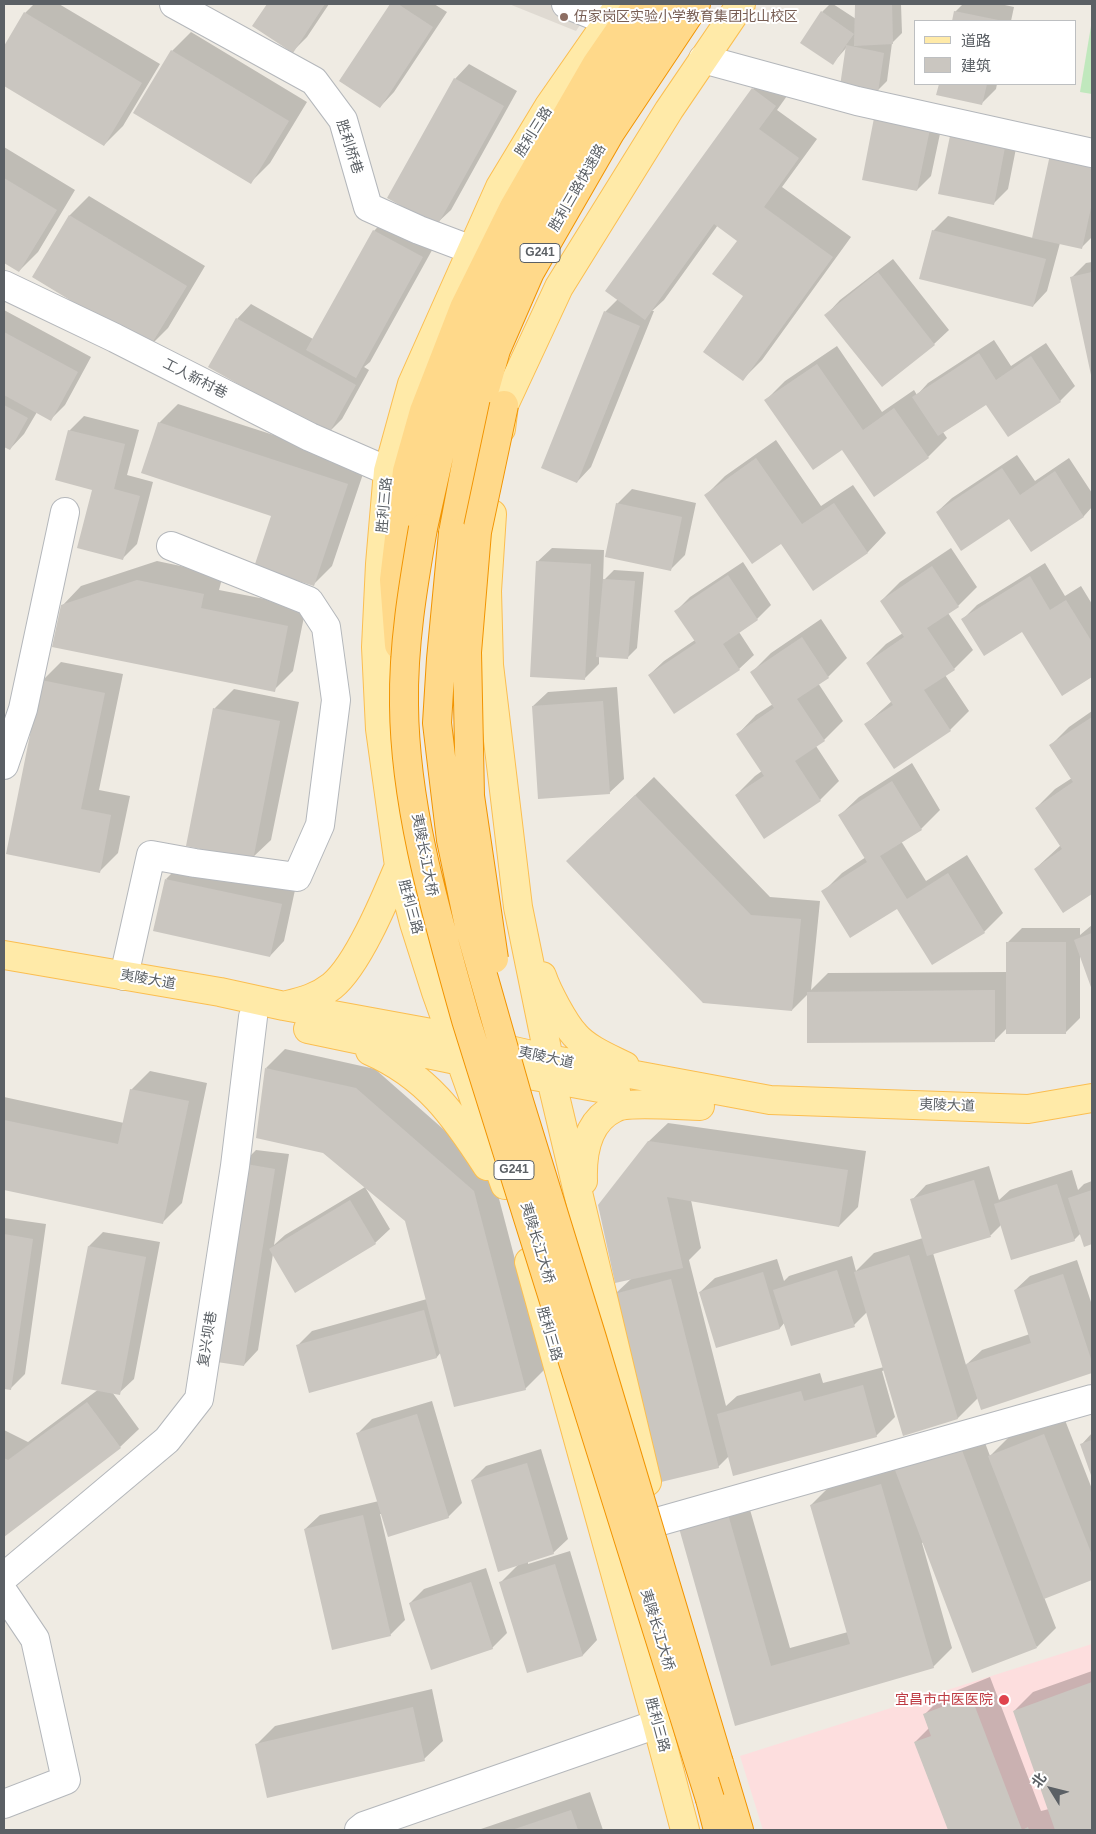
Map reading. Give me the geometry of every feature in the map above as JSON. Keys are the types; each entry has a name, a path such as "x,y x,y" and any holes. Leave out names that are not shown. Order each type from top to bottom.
{"highway":[{"path":"404,704 394,580 407,471 424,411 464,308 514,207 596,65 638,4"},
{"name":"胜利三路快速路","path":"423,528 444,434 474,346 505,268 548,188 602,100 665,4"},
{"name":"胜利三路快速路","path":"453,533 472,438 496,350 530,272 610,133 696,4"},
{"path":"504,405 477,532 467,652 470,786 486,910 518,1098"},
{"name":"夷陵长江大桥","path":"423,528 409,614 404,704 409,774 432,900 466,1020 710,1799 718,1830"},
{"name":"夷陵长江大桥","path":"453,533 437,723 451,840 469,926 518,1098 739,1830"}],"main road":[{"path":"741,4 669,110 559,287 504,405 494,481 487,609 489,665 518,907 550,1069 657,1522 752,1830"},
{"name":"胜利三路","path":"614,12 550,106 500,187 412,384 388,471 380,564 376,647 380,729 399,866 414,923 433,983 516,1215 685,1830"},
{"path":"284,1006 312,999 333,985 348,968 377,916 399,866"},
{"path":"518,907 546,988 575,1035 597,1051 628,1068 676,1083"},
{"name":"夷陵大道","path":"4,955 220,992 700,1106 768,1118 1030,1127 1092,1116"},
{"name":"夷陵大道","path":"4,973 253,1017 310,1029 457,1049"},
{"path":"310,1029 393,1061 437,1097 462,1128 516,1215"},
{"name":"夷陵大道","path":"550,1069 676,1083 780,1101 1028,1109 1092,1098"},
{"path":"583,1212 582,1171 586,1143 597,1119 617,1106 700,1106"}],"street":[{"name":"胜利桥巷","path":"174,4 314,81 343,120 368,207 419,230 472,250"},
{"path":"566,4 614,12"},
{"path":"704,59 857,101 1092,152"},
{"name":"工人新村巷","path":"4,285 115,338 310,438 388,471"},
{"path":"4,765 23,709 65,512"},
{"path":"124,976 151,855 297,877 320,825 336,700 326,627 309,601 171,546"},
{"name":"复兴坝巷","path":"4,1577 167,1440 199,1399 235,1166 253,1017"},
{"path":"657,1522 1092,1399"},
{"path":"4,1593 35,1639 66,1780 4,1804"},
{"path":"359,1830 364,1826 657,1724"}],"shaded area":[{"name":"伍家岗区实验小学教育集团北山校区","path":"509,4 594,4 576,31"},
{"name":"宜昌市中医医院","path":"1092,1644 1092,1830 763,1830 740,1756"}],"green space":[{"path":"1092,20 1092,94 1080,92"}],"building":[{"path":"267,4 325,4 293,53 252,26"},
{"path":"390,4 398,4 433,27 380,108 339,81"},
{"path":"892,4 893,44 854,46 855,5"},
{"path":"821,11 854,34 833,65 800,43"},
{"path":"954,11 998,20 952,20"},
{"path":"24,12 142,83 104,146 4,86 4,46"},
{"path":"846,45 884,53 878,92 840,86"},
{"path":"171,50 289,121 251,184 133,113"},
{"path":"454,78 504,106 437,226 387,198"},
{"path":"939,85 987,85 982,105 936,95"},
{"path":"752,88 776,106 759,129 799,158 764,207 833,257 743,381 703,352 743,296 712,274 737,241 714,224 645,320 605,291"},
{"path":"874,118 930,129 917,191 862,180"},
{"path":"951,131 1006,142 994,205 938,194"},
{"path":"1051,150 1092,159 1092,203 1082,249 1032,238"},
{"path":"4,178 57,210 19,272 4,263"},
{"path":"69,215 187,286 149,348 32,277"},
{"path":"373,230 423,257 356,378 306,350"},
{"path":"932,230 1046,259 1033,307 919,279"},
{"path":"878,272 935,345 882,387 824,315"},
{"path":"1092,272 1092,375 1091,375 1070,277"},
{"path":"604,311 640,326 577,483 541,468"},
{"path":"236,318 356,385 328,435 208,367"},
{"path":"4,332 78,372 51,421 4,395"},
{"path":"979,353 996,380 1031,356 1061,402 1008,437 986,405 938,436 912,397"},
{"path":"817,364 863,430 894,408 929,458 874,497 842,450 813,470 764,400"},
{"path":"4,405 28,418 10,450 4,447"},
{"path":"158,422 348,484 314,586 254,567 271,516 141,473"},
{"path":"68,430 125,444 114,489 140,496 123,560 77,548 92,490 55,480"},
{"path":"756,458 802,524 834,503 868,553 813,591 781,544 752,564 704,495"},
{"path":"1002,468 1020,495 1055,471 1084,517 1031,552 1009,519 961,551 936,512"},
{"path":"616,503 682,517 671,571 605,557"},
{"path":"536,561 591,564 585,680 530,677"},
{"path":"932,566 959,607 927,628 955,670 924,690 951,731 894,769 864,724 893,705 866,663 904,637 880,601"},
{"path":"728,575 758,620 723,644 740,670 674,714 648,675 696,643 674,611"},
{"path":"1030,576 1050,610 1066,600 1092,642 1092,677 1062,696 1022,632 984,656 961,619"},
{"path":"603,579 635,581 628,659 596,657"},
{"path":"137,580 204,594 201,608 288,626 275,692 52,647 61,605"},
{"path":"802,637 829,678 797,699 825,741 795,761 821,801 764,839 735,795 764,776 736,734 774,708 750,672"},
{"path":"41,680 105,693 81,809 111,815 100,873 6,854"},
{"path":"603,701 610,794 538,799 532,706"},
{"path":"213,708 280,721 253,860 186,846"},
{"path":"1092,717 1092,894 1063,913 1034,869 1062,849 1035,808 1073,782 1049,745"},
{"path":"892,781 922,830 880,856 907,899 948,873 985,933 932,965 897,909 850,938 821,891 867,862 838,815"},
{"path":"635,795 751,915 801,919 792,1011 703,1003 566,861"},
{"path":"165,879 282,904 270,957 153,931"},
{"path":"1092,933 1092,990 1074,940"},
{"path":"1006,942 1066,942 1066,1034 1006,1034"},
{"path":"995,990 995,1042 807,1043 807,992"},
{"path":"265,1068 356,1088 474,1191 526,1390 454,1407 405,1221 323,1153 256,1138"},
{"path":"130,1089 189,1101 163,1224 4,1190 4,1120 118,1144"},
{"path":"648,1141 848,1170 839,1227 667,1197 683,1268 615,1283 598,1205"},
{"path":"240,1163 275,1169 244,1366 210,1361"},
{"path":"974,1180 991,1237 927,1256 910,1199"},
{"path":"1057,1184 1075,1241 1011,1260 994,1204"},
{"path":"1092,1190 1092,1244 1084,1247 1068,1198"},
{"path":"350,1200 376,1244 295,1293 269,1249"},
{"path":"4,1234 33,1239 11,1390 4,1389"},
{"path":"88,1246 146,1257 120,1395 61,1384"},
{"path":"909,1255 958,1419 903,1436 854,1272"},
{"path":"837,1270 855,1327 791,1346 773,1290"},
{"path":"763,1272 780,1329 716,1348 699,1292"},
{"path":"1063,1274 1092,1362 1092,1373 981,1410 966,1364 1031,1343 1014,1290"},
{"path":"671,1279 719,1468 661,1482 614,1294"},
{"path":"424,1310 437,1358 309,1393 296,1345"},
{"path":"863,1385 877,1437 733,1476 717,1414 801,1391 804,1401"},
{"path":"87,1402 121,1448 4,1537 4,1458 8,1460"},
{"path":"417,1414 449,1518 388,1537 356,1433"},
{"path":"1044,1434 1092,1555 1092,1580 1044,1599 988,1456"},
{"path":"1092,1440 1092,1478 1080,1444"},
{"path":"960,1445 1037,1648 972,1673 895,1470"},
{"path":"527,1463 554,1554 498,1572 471,1480"},
{"path":"881,1484 934,1668 735,1726 677,1521 726,1507 771,1666 850,1644 810,1505"},
{"path":"363,1515 391,1636 332,1650 304,1529"},
{"path":"555,1564 583,1656 527,1673 499,1582"},
{"path":"471,1582 493,1649 431,1670 409,1603"},
{"path":"1092,1682 1092,1830 1055,1830 1013,1711"},
{"path":"971,1696 1022,1830 948,1830 914,1742 931,1736 923,1714"},
{"path":"413,1707 425,1761 267,1798 255,1744"},
{"path":"571,1810 578,1830 512,1830"}],"place":[{"name":"伍家岗区实验小学教育集团北山校区","path":"564,17"},
{"name":"宜昌市中医医院","path":"1004,1700"}]}
